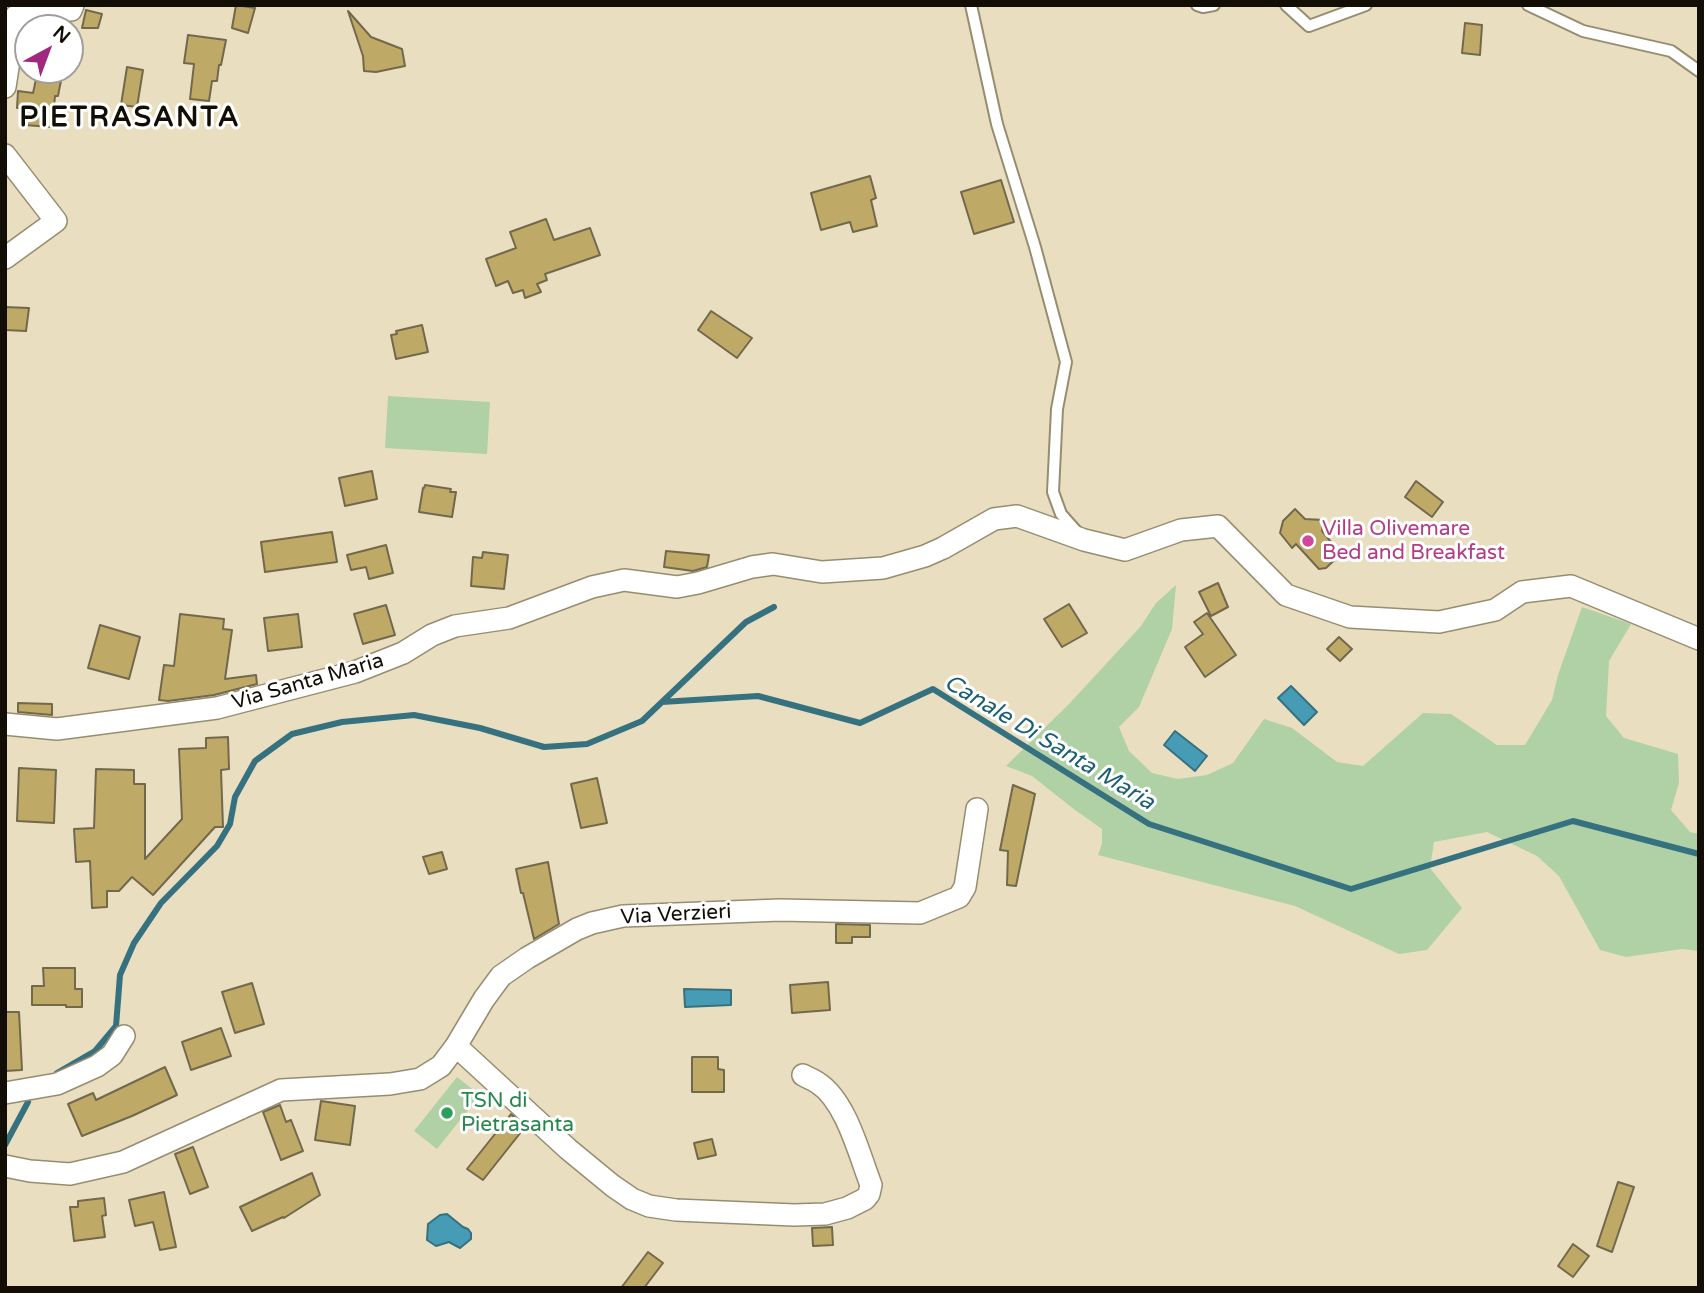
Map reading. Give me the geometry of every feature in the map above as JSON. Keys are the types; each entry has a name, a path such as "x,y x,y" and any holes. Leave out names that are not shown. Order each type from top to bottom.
{"street":[{"path":"5,87 16,16 35,10 71,10 73,5"},
{"path":"5,155 56,222 5,258"},
{"name":"Via Santa Maria","path":"5,724 57,729 217,708 355,672 403,653 432,635 455,626 509,618 592,587 624,580 677,587 773,564 822,572 883,568 925,556 994,519 1017,516 1084,540 1125,550 1181,530 1218,526 1286,595 1350,617 1439,622 1495,610 1522,592 1571,586 1699,639"},
{"name":"Via Verzieri","path":"5,1166 70,1174 123,1162 281,1090 390,1084 420,1079 441,1066 501,976 527,958 592,923 623,916 780,910 920,913 959,897 965,887 977,809"},
{"path":"5,1093 57,1084 97,1066 112,1055 124,1036"},
{"path":"456,1046 568,1149 613,1186 632,1199 649,1206 676,1210 825,1214 865,1199 871,1185 845,1115 834,1097 820,1083 803,1075"}],"lane":[{"path":"971,5 997,124 1035,247 1066,362 1057,409 1053,492 1060,514 1084,540"},
{"path":"1197,5 1214,5"},
{"path":"1286,5 1309,26 1366,5"},
{"path":"1528,5 1583,31 1671,51 1699,71"}],"green space":[{"path":"388,396 490,402 487,454 385,448"},
{"path":"1176,585 1172,629 1139,707 1119,727 1129,751 1152,773 1178,779 1207,775 1233,763 1264,719 1292,728 1337,762 1363,766 1423,713 1451,714 1497,745 1525,745 1552,700 1582,607 1631,624 1609,661 1606,716 1624,738 1678,754 1679,783 1671,810 1690,832 1699,834 1699,951 1682,949 1626,957 1600,950 1559,876 1537,856 1487,832 1434,842 1430,868 1462,908 1427,950 1399,954 1295,906 1098,855 1102,844 1102,829 1032,776 1006,766 1069,704 1141,626 1156,603"},
{"name":"TSN di Pietrasanta","path":"457,1077 480,1095 437,1149 414,1131"}],"water":[{"path":"1291,686 1317,712 1304,725 1278,698"},
{"path":"1175,731 1207,756 1195,771 1164,745"},
{"path":"684,989 731,990 731,1005 685,1007"},
{"path":"447,1214 471,1233 471,1239 460,1248 449,1242 436,1246 427,1240 428,1224 440,1215"}],"building":[{"path":"236,5 255,8 248,33 232,28"},
{"path":"86,10 102,14 98,28 84,28"},
{"path":"348,11 371,37 402,49 405,66 376,72 364,71 363,56"},
{"path":"1465,23 1482,25 1480,55 1462,53"},
{"path":"188,35 226,40 217,81 212,81 209,101 190,99 194,64 184,63"},
{"path":"127,67 143,70 137,107 121,105"},
{"path":"35,84 60,84 58,96 55,96 52,127 24,125 25,108 17,108 18,91 33,93"},
{"path":"870,176 876,198 871,200 877,226 853,232 850,222 821,230 811,193"},
{"path":"1001,180 1014,222 974,234 961,192"},
{"path":"546,219 554,240 590,228 600,255 545,274 547,280 537,284 541,292 525,298 523,290 513,293 508,281 496,286 486,259 516,248 510,232"},
{"path":"5,307 29,308 26,331 5,330"},
{"path":"711,311 752,338 737,358 698,330"},
{"path":"422,325 428,352 396,359 391,335 397,334 396,331"},
{"path":"372,471 377,499 345,506 339,478"},
{"path":"1416,481 1443,502 1432,517 1405,497"},
{"path":"425,485 456,492 452,517 419,512"},
{"name":"Villa Olivemare Bed and Breakfast","path":"1295,509 1305,519 1323,520 1322,531 1341,554 1326,568 1319,569 1296,544 1292,548 1280,533 1283,521"},
{"path":"332,532 337,562 265,572 261,542"},
{"path":"386,545 393,573 369,579 366,567 351,570 347,555"},
{"path":"666,551 709,555 707,567 693,571 664,567"},
{"path":"483,552 508,555 504,589 471,586 473,557 482,558"},
{"path":"1218,583 1228,607 1211,616 1199,592"},
{"path":"1069,604 1087,633 1062,647 1044,619"},
{"path":"386,605 395,635 363,644 354,614"},
{"path":"1207,613 1236,655 1205,677 1185,647 1203,634 1194,622"},
{"path":"180,614 224,619 223,629 232,630 225,679 256,675 257,684 214,695 159,700 164,665 174,666"},
{"path":"298,614 302,647 268,651 264,618"},
{"path":"100,625 140,637 129,679 88,668"},
{"path":"1339,637 1352,649 1340,661 1327,649"},
{"path":"18,703 52,704 52,715 18,712"},
{"path":"228,737 229,769 221,770 223,827 215,827 153,895 132,877 119,891 107,891 107,907 92,908 90,861 76,862 74,829 94,828 96,769 134,770 134,784 145,784 145,859 182,819 179,749 206,748 206,738"},
{"path":"19,768 56,770 54,823 17,821"},
{"path":"597,778 607,823 581,828 571,784"},
{"path":"1013,785 1035,794 1016,886 1007,885 1008,851 1000,850"},
{"path":"442,852 447,869 429,874 423,857"},
{"path":"548,862 559,924 534,939 516,869"},
{"path":"836,924 870,925 870,937 852,937 852,943 836,943"},
{"path":"43,968 75,968 75,989 82,989 82,1007 32,1005 32,986 44,986"},
{"path":"828,982 830,1010 792,1013 790,985"},
{"path":"252,983 264,1024 235,1033 222,992"},
{"path":"5,1012 19,1012 22,1070 5,1071"},
{"path":"221,1028 231,1056 191,1070 182,1042"},
{"path":"692,1057 718,1057 718,1069 724,1070 724,1092 692,1092"},
{"path":"165,1067 177,1095 82,1136 68,1104 93,1093 96,1100"},
{"path":"321,1101 355,1106 350,1145 315,1140"},
{"path":"280,1105 286,1122 291,1120 303,1151 281,1160 263,1112"},
{"path":"511,1114 525,1127 483,1180 467,1169"},
{"path":"712,1139 716,1155 698,1159 694,1143"},
{"path":"193,1147 208,1187 190,1194 175,1154"},
{"path":"312,1173 320,1195 284,1218 252,1231 240,1207"},
{"path":"1618,1182 1634,1187 1612,1252 1597,1246"},
{"path":"164,1192 176,1247 160,1250 153,1222 135,1226 129,1200"},
{"path":"104,1198 106,1215 102,1216 105,1237 74,1241 70,1207 78,1207 78,1201"},
{"path":"832,1227 833,1245 813,1246 812,1228"},
{"path":"1573,1244 1589,1256 1573,1277 1558,1266"},
{"path":"648,1252 663,1263 644,1288 621,1288"}],"waterway":[{"path":"57,1073 95,1051 116,1026 120,975 134,943 161,903 217,846 230,824 235,797 255,761 292,734 342,722 414,715 480,728 544,747 587,744 642,721 746,622 774,607"},
{"name":"Canale Di Santa Maria","path":"662,702 758,696 860,723 933,689 1149,824 1351,889 1573,821 1699,854"},
{"path":"5,1145 28,1102"}],"place":[{"name":"Villa Olivemare Bed and Breakfast","path":"1308,541"},
{"name":"TSN di Pietrasanta","path":"447,1113"}],"district":[{"name":"PIETRASANTA","path":"130,119"}]}
